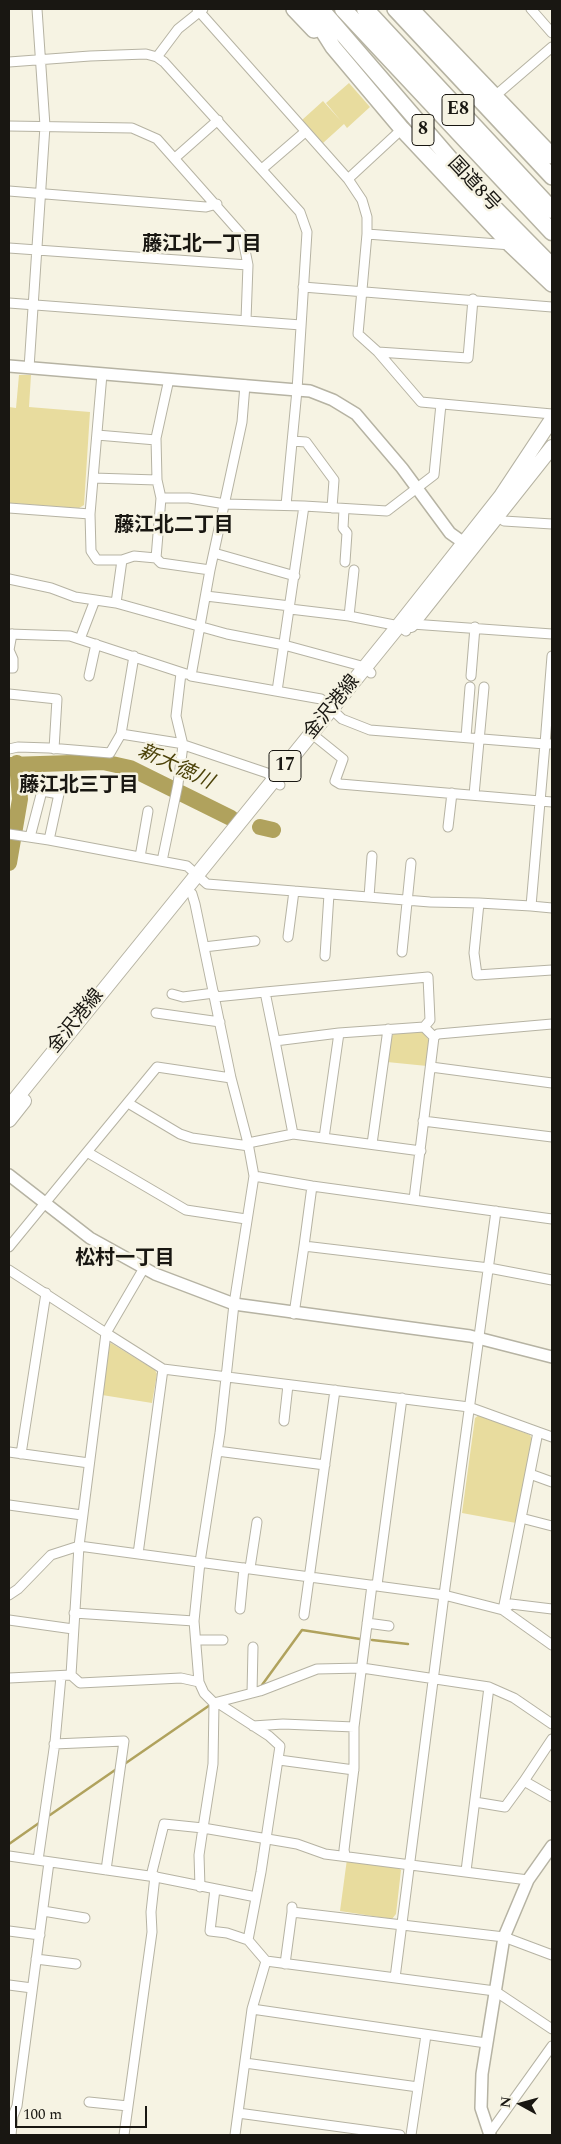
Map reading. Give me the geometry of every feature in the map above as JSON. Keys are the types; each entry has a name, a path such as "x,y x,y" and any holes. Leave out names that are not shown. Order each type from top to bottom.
{"highway":[{"path":"294,9 349,65"},
{"path":"309,9 333,47 402,129 511,245 552,284"},
{"name":"国道8号","path":"321,9 440,150 552,266"},
{"name":"E8","path":"343,9 552,232"},
{"name":"E8","path":"365,9 552,210"},
{"path":"394,9 552,177"},
{"path":"411,9 552,156"}],"main road":[{"name":"金沢港線","path":"9,1120 198,878 405,627 467,546 552,419"},
{"name":"金沢港線","path":"467,546 499,517 552,447"},
{"name":"金沢港線","path":"9,1107 189,891"}],"street":[{"path":"29,368 45,126 42,60 37,9"},
{"path":"531,9 552,33"},
{"path":"157,57 178,29 200,10 348,179 362,200 367,217 358,334 378,352 422,402 552,414"},
{"path":"495,96 552,47"},
{"path":"9,62 146,54 157,57 164,62 218,120 300,212 307,232 297,390 286,505"},
{"path":"175,158 218,120"},
{"path":"9,126 132,128 157,139 217,204 242,235 248,265 246,320"},
{"path":"348,179 402,129"},
{"path":"262,169 305,132"},
{"path":"9,191 206,207 217,204"},
{"path":"366,234 511,245"},
{"path":"9,248 248,265"},
{"path":"303,287 552,306"},
{"path":"378,352 468,358 472,299"},
{"path":"9,303 300,325"},
{"path":"9,366 310,391 333,400 356,414 417,488 450,532 467,546"},
{"path":"102,374 90,514 91,551 97,560 122,560 134,556 156,558 161,563 210,570"},
{"path":"156,558 162,498 157,480 156,440 169,379"},
{"path":"162,861 184,745 176,716 186,674 201,627 210,570 242,422 245,385"},
{"path":"162,498 189,498 224,504 286,505 388,511 434,475 441,404"},
{"path":"97,435 156,440"},
{"path":"292,440 306,442 334,480 332,508"},
{"path":"93,478 157,480"},
{"path":"277,691 304,506"},
{"path":"9,508 90,514"},
{"path":"344,508 343,528 347,533 345,562"},
{"path":"499,517 504,521 552,524"},
{"path":"214,553 294,576"},
{"path":"116,603 122,560"},
{"path":"349,616 354,570"},
{"path":"9,579 51,588 75,597 116,603 201,627 284,645 368,670"},
{"path":"206,596 349,616 405,627 476,627 552,634"},
{"path":"80,640 95,600"},
{"path":"471,676 476,627"},
{"path":"9,668 13,668 13,659 9,650 10,634 70,636 186,674 321,699 334,713 370,730 549,744"},
{"path":"89,676 96,644"},
{"path":"9,749 54,749 110,753 120,734 134,656"},
{"path":"531,906 540,801 549,744 552,656"},
{"path":"474,795 484,687"},
{"path":"466,737 470,688"},
{"path":"9,694 56,700 54,749"},
{"path":"120,734 184,745 267,773 277,782"},
{"path":"315,736 343,759 335,781 340,784 552,802"},
{"path":"30,837 42,791 59,794 49,840"},
{"path":"448,827 452,793"},
{"path":"140,857 148,811"},
{"path":"12,834 187,866 198,878 207,884 408,901 552,908"},
{"path":"369,897 372,856"},
{"path":"402,952 410,863"},
{"path":"189,891 204,947 231,1078 254,1176 234,1304 217,1451 200,1562 194,1621 199,1682 204,1693 214,1703 253,1726 280,1746 248,1940"},
{"path":"288,937 294,891"},
{"path":"325,956 330,894"},
{"path":"480,903 474,953 477,976 552,970"},
{"path":"204,947 255,941"},
{"path":"172,994 183,997 265,992 428,977 430,1020 424,1027 339,1033 275,1041"},
{"path":"265,992 293,1134"},
{"path":"156,1013 220,1022"},
{"path":"434,1037 438,1034 552,1024"},
{"path":"424,1027 434,1037"},
{"path":"372,1144 388,1029"},
{"path":"324,1138 339,1033"},
{"path":"414,1199 434,1037"},
{"path":"9,1247 157,1067 231,1078"},
{"path":"430,1067 552,1083"},
{"path":"128,1103 192,1138 248,1144 293,1134 421,1151"},
{"path":"423,1121 552,1137"},
{"path":"87,1152 186,1210 246,1219"},
{"path":"9,1175 90,1238 144,1268 234,1304 294,1314 480,1338 552,1356"},
{"path":"254,1176 312,1186 552,1218"},
{"path":"294,1314 312,1186"},
{"path":"395,1978 432,1679 496,1211"},
{"path":"304,1246 489,1268 552,1280"},
{"path":"38,1860 54,1744 73,1629 82,1515 106,1333 144,1268"},
{"path":"9,1270 163,1369 469,1408 552,1438"},
{"path":"21,1454 46,1293"},
{"path":"138,1554 163,1369"},
{"path":"284,1421 288,1385"},
{"path":"304,1615 335,1390"},
{"path":"345,1855 344,1850 354,1770 354,1727 367,1624 375,1585 402,1398"},
{"path":"503,1610 538,1432"},
{"path":"217,1451 325,1465"},
{"path":"9,1452 89,1463"},
{"path":"530,1474 552,1482"},
{"path":"9,1505 82,1515"},
{"path":"521,1518 552,1526"},
{"path":"240,1609 257,1522"},
{"path":"9,1595 18,1589 51,1555 79,1546 444,1595 503,1610 552,1645"},
{"path":"503,1610 511,1604 552,1609"},
{"path":"74,1613 194,1621"},
{"path":"9,1620 73,1629"},
{"path":"367,1624 390,1626"},
{"path":"196,1640 223,1640"},
{"path":"252,1693 253,1647"},
{"path":"214,1703 252,1693 317,1669 362,1668 489,1687 521,1702 552,1724"},
{"path":"9,1678 66,1676 80,1683 181,1678 199,1682"},
{"path":"466,1871 489,1687"},
{"path":"200,1887 199,1855 214,1764 214,1703"},
{"path":"253,1726 283,1724 354,1727"},
{"path":"474,1802 505,1807 552,1739"},
{"path":"54,1744 124,1742 106,1870"},
{"path":"279,1760 354,1770"},
{"path":"524,1781 552,1797"},
{"path":"124,2135 152,1932 153,1876 164,1824 203,1828 297,1844 325,1854 345,1855 528,1880"},
{"path":"490,2134 481,2108 482,2074 504,1937 528,1880 552,1846"},
{"path":"9,1856 153,1876 256,1897"},
{"path":"11,2135 11,2116 17,2106 49,1862"},
{"path":"214,1889 210,1931 227,1933 248,1940 266,1961 495,1990 552,2029"},
{"path":"285,1964 292,1910 504,1937 552,1954"},
{"path":"43,1911 85,1918"},
{"path":"9,1931 40,1935"},
{"path":"36,1959 76,1964"},
{"path":"235,2135 252,2009 266,1961"},
{"path":"9,1985 32,1988"},
{"path":"252,2009 486,2043"},
{"path":"411,2135 426,2035"},
{"path":"490,2134 552,2046"},
{"path":"245,2063 418,2087"},
{"path":"90,2102 128,2106"},
{"path":"238,2113 400,2135"}],"shaded area":[{"path":"349,83 370,107 347,128 344,124 323,143 302,120 323,101 341,121 326,103"},
{"path":"19,375 31,375 29,407 90,412 84,505 79,508 9,503 9,407 16,408"},
{"path":"421,1030 431,1043 427,1066 387,1062 391,1038 394,1033"},
{"path":"111,1343 155,1370 157,1374 152,1403 102,1395 108,1345"},
{"path":"479,1415 530,1435 532,1439 516,1523 462,1513 475,1418"},
{"path":"347,1859 394,1865 401,1870 396,1914 392,1919 340,1911"}],"waterway":[{"name":"新大徳川","path":"9,765 103,762 130,768 231,818"},
{"path":"9,863 20,799 17,763"},
{"name":"新大徳川","path":"260,827 273,830"},
{"path":"262,1685 302,1630 360,1639"},
{"path":"372,1640 408,1644"},
{"path":"123,1765 210,1705"},
{"path":"50,1815 118,1768"},
{"path":"9,1844 39,1823"}],"district":[{"name":"藤江北一丁目","path":"202,246"},
{"name":"藤江北二丁目","path":"174,527"},
{"name":"藤江北三丁目","path":"79,787"},
{"name":"松村一丁目","path":"125,1260"}]}
